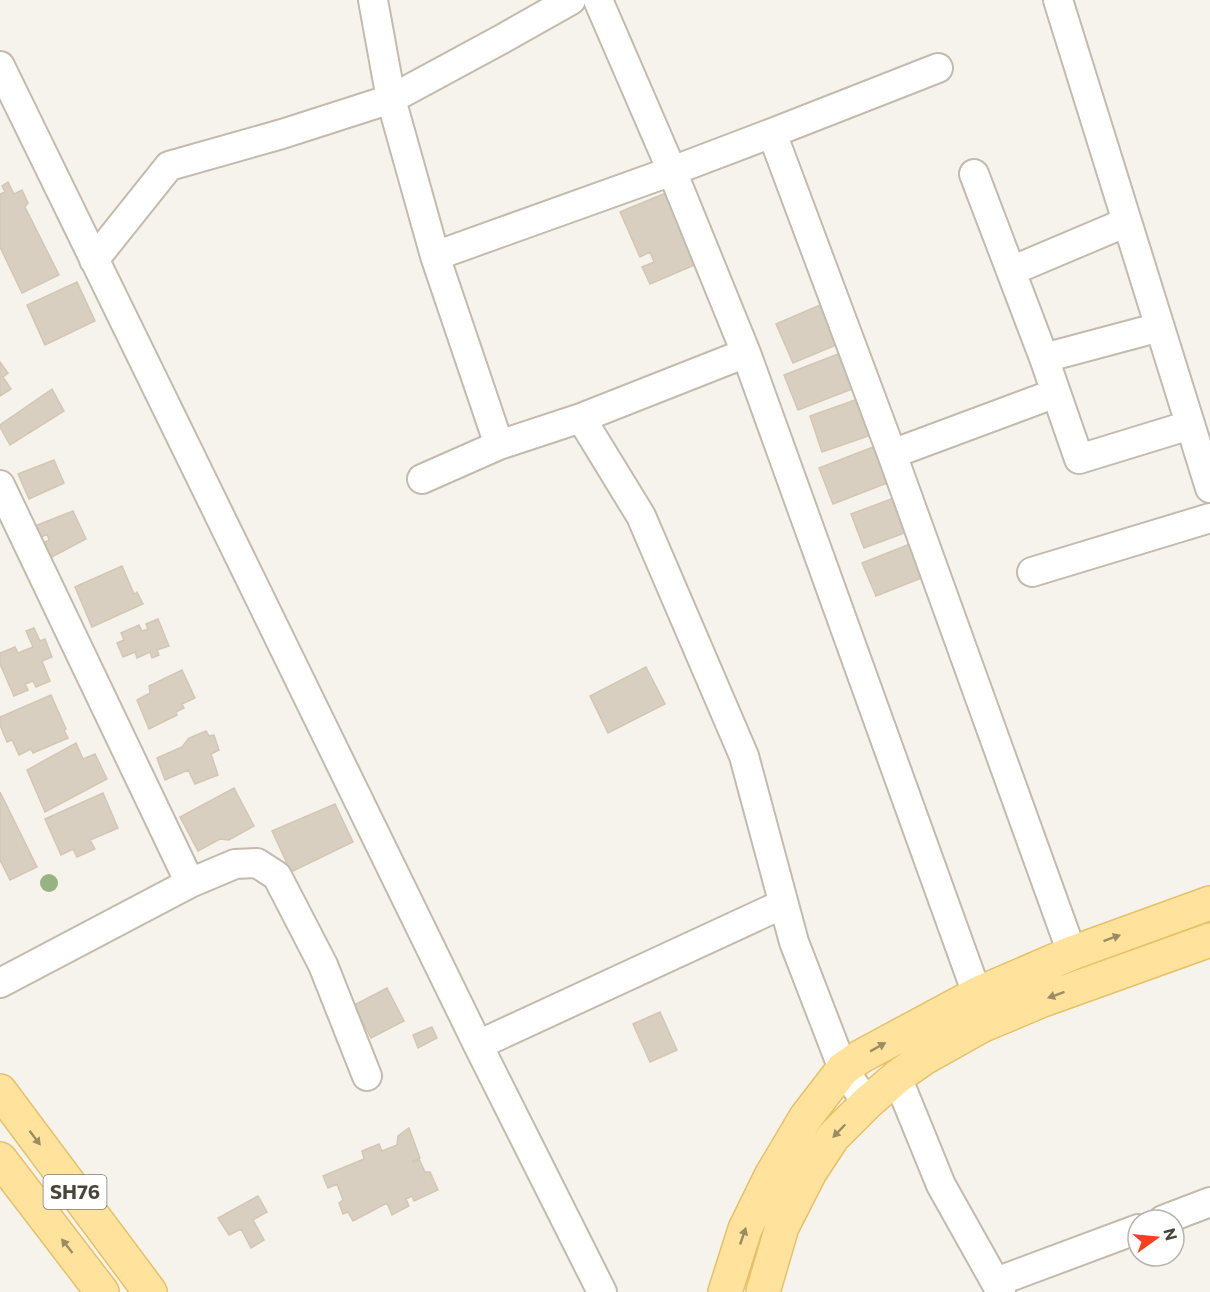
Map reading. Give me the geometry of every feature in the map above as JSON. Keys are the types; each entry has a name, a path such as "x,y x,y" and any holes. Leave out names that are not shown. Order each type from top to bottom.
{"main road":[{"path":"725,1292 745,1229 771,1176 806,1117 843,1069 860,1057 977,994 1072,953 1210,903"},
{"path":"763,1292 782,1227 810,1172 833,1137 897,1077 924,1058 981,1026 1043,1000 1210,940"},
{"name":"SH76","path":"0,1091 150,1292"},
{"name":"SH76","path":"0,1159 102,1292"}],"street":[{"path":"374,0 391,99 435,256 499,445"},
{"path":"94,260 170,166 282,134 391,99 571,0"},
{"path":"598,0 672,171 746,353 977,994"},
{"path":"1058,0 1210,489"},
{"path":"0,66 478,1045 602,1292"},
{"path":"435,256 672,171 938,68"},
{"path":"772,133 892,454 1072,953"},
{"path":"974,174 1044,358 1079,459 1190,425"},
{"path":"1011,271 1127,222"},
{"path":"1044,358 1160,327"},
{"path":"423,479 499,445 581,418 746,353"},
{"path":"892,454 1056,393"},
{"path":"581,418 641,516 744,756 794,942 843,1069 867,1103"},
{"path":"0,485 190,883"},
{"path":"1032,572 1210,518"},
{"path":"0,982 190,883 235,864 257,863 277,876 322,965 367,1076"},
{"path":"478,1045 783,904"},
{"path":"897,1077 941,1185 998,1287 1126,1234"},
{"path":"1186,1211 1210,1202"}],"building":[{"path":"8,182 14,194 22,190 28,203 25,207 59,275 22,293 0,247 0,194 5,192 2,186"},
{"path":"668,192 699,263 650,284 642,267 654,262 650,252 640,257 620,212"},
{"path":"77,282 95,321 45,345 27,305"},
{"path":"827,302 843,342 793,363 776,324"},
{"path":"838,354 852,389 798,410 784,375"},
{"path":"0,362 8,373 3,377 11,389 0,396"},
{"path":"52,389 64,411 10,445 0,425"},
{"path":"858,399 871,435 822,452 810,416"},
{"path":"873,447 887,483 833,504 819,468"},
{"path":"54,460 64,483 29,499 18,474"},
{"path":"894,498 907,532 864,548 851,514"},
{"path":"73,511 86,539 50,558 43,543 49,540 47,534 40,538 35,526"},
{"path":"910,544 924,577 876,596 862,563"},
{"path":"122,566 134,594 137,592 143,604 92,627 75,587"},
{"path":"158,619 169,646 157,650 159,655 152,658 150,652 137,658 135,652 123,657 117,643 124,640 121,633 139,625 142,631 148,629 146,624"},
{"path":"34,628 40,641 45,639 52,657 42,661 50,681 36,687 33,681 25,684 28,690 14,696 0,664 0,653 15,647 18,653 33,647 26,631"},
{"path":"646,667 665,704 608,733 590,696"},
{"path":"182,670 195,698 182,704 184,708 176,712 177,715 149,729 137,700 150,693 149,686"},
{"path":"51,695 68,738 33,753 31,749 19,755 12,740 7,742 0,725 0,717"},
{"path":"206,731 209,736 214,735 219,750 211,754 218,775 195,784 188,770 165,780 157,758 182,747 189,738"},
{"path":"76,743 83,759 95,754 107,779 45,812 27,770"},
{"path":"234,788 254,826 229,840 220,839 198,851 180,817"},
{"path":"0,792 37,867 10,880 0,860"},
{"path":"103,793 118,828 90,840 95,849 77,857 73,849 61,855 45,819"},
{"path":"335,804 353,842 291,872 272,831"},
{"path":"387,988 404,1021 371,1038 354,1005"},
{"path":"660,1012 677,1050 650,1062 633,1024"},
{"path":"432,1027 437,1038 418,1048 413,1035"},
{"path":"409,1128 420,1158 413,1161 419,1159 425,1172 430,1172 438,1190 414,1201 412,1196 406,1199 409,1206 392,1215 387,1203 353,1221 348,1212 343,1214 339,1203 343,1200 337,1184 328,1188 323,1176 364,1159 362,1151 379,1144 382,1151 397,1145 398,1136"},
{"path":"258,1196 267,1212 253,1220 264,1240 251,1248 241,1229 229,1235 218,1218"}]}
